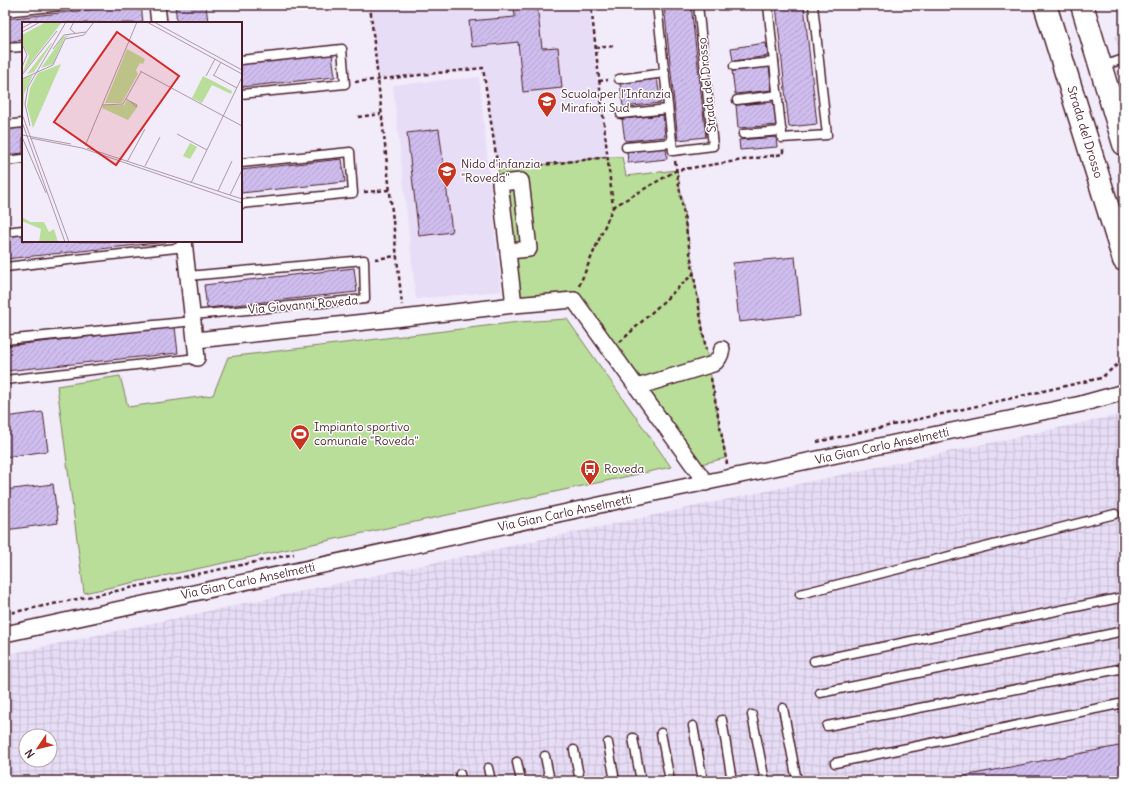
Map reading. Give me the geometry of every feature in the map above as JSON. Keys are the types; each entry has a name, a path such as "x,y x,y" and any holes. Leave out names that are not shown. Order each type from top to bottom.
{"street":[{"path":"157,5 159,22"},
{"name":"Strada del Drosso","path":"1045,5 1124,260"},
{"path":"1082,5 1124,144"},
{"path":"509,251 529,249 521,181 500,183 514,305"},
{"path":"184,244 197,358"},
{"path":"574,300 706,483"},
{"name":"Via Giovanni Roveda","path":"196,340 514,305 574,300"},
{"path":"637,387 709,366 717,362 722,354 722,349"},
{"name":"Via Gian Carlo Anselmetti","path":"5,634 1081,404 1124,392"}],"lane":[{"path":"5,12 70,5"},
{"path":"626,147 672,142 657,5"},
{"name":"Strada del Drosso","path":"672,142 673,151 713,146 698,5"},
{"path":"768,5 782,135"},
{"path":"743,134 827,135 813,5"},
{"path":"5,48 22,47"},
{"path":"242,60 342,49 345,84 242,94"},
{"path":"1101,66 1124,59"},
{"path":"734,66 774,62"},
{"path":"619,79 664,73"},
{"path":"737,100 778,95"},
{"path":"621,114 668,109"},
{"path":"5,125 22,123"},
{"path":"242,163 350,152 354,193 242,204"},
{"path":"5,161 22,159"},
{"path":"5,232 22,230"},
{"path":"5,267 184,244"},
{"path":"188,276 364,260"},
{"name":"Via Giovanni Roveda","path":"5,340 365,300 364,260"},
{"path":"5,380 197,358"},
{"path":"800,594 1115,514"},
{"path":"814,661 1124,597"},
{"path":"820,693 1124,631"},
{"path":"827,726 1124,668"},
{"path":"835,763 1124,703"},
{"path":"783,708 797,781"},
{"path":"752,714 764,781"},
{"path":"722,720 732,781"},
{"path":"693,726 703,781"},
{"path":"661,733 670,781"},
{"path":"633,738 641,781"},
{"path":"608,743 615,781"},
{"path":"574,750 580,781"},
{"path":"545,756 550,781"},
{"path":"517,762 521,781"},
{"path":"488,768 491,781"}],"path":[{"path":"370,5 403,318"},
{"path":"574,300 613,207 591,5"},
{"path":"596,48 614,46"},
{"path":"345,84 377,79 483,68 500,183"},
{"path":"358,117 381,114"},
{"path":"613,207 677,170 784,154 782,135"},
{"path":"522,167 607,157"},
{"path":"677,170 693,274 730,478"},
{"path":"354,193 389,190"},
{"path":"364,260 397,256"},
{"path":"611,351 693,274"}],"shaded area":[{"name":"Scuola per l'Infanzia Mirafiori Sud","path":"369,5 589,5 607,157 498,170 483,68 377,79"},
{"path":"1124,33 1124,66 1115,37"},
{"name":"Nido d'infanzia \"Roveda\"","path":"479,77 501,291 416,299 393,85"},
{"path":"1124,414 1124,781 5,781 5,655"}],"green space":[{"path":"607,157 622,157 626,176 677,170 709,366 726,458 701,464 646,385 577,292 513,297 498,170"},
{"name":"Impianto sportivo comunale \"Roveda\"","path":"567,319 671,467 84,593 57,386 120,376 128,407 213,395 228,357 519,322"}],"building":[{"path":"141,5 143,22 22,22 22,40 5,42 5,19"},
{"path":"175,5 206,5 208,22 177,22"},
{"path":"514,5 537,5 542,48 558,47 562,88 523,92 518,42 472,47 469,21 515,17"},
{"path":"664,5 691,5 706,137 678,140"},
{"path":"776,5 804,5 817,124 789,127"},
{"path":"766,43 768,56 733,61 731,48"},
{"path":"332,54 335,77 242,87 242,64"},
{"path":"769,67 772,90 735,94 732,71"},
{"path":"657,79 661,103 623,107 620,83"},
{"path":"775,102 777,125 738,128 736,105"},
{"path":"663,115 665,137 625,141 622,119"},
{"path":"22,127 22,153 5,155 5,129"},
{"path":"439,129 452,232 419,236 407,133"},
{"path":"776,137 777,147 740,150 739,140"},
{"path":"666,147 667,159 628,163 627,151"},
{"path":"342,159 345,182 242,193 242,170"},
{"path":"22,234 22,242 166,242 5,259 5,235"},
{"path":"795,257 801,315 739,322 733,263"},
{"path":"354,268 357,292 207,308 204,285"},
{"path":"175,327 178,353 5,371 5,346"},
{"path":"43,412 48,451 5,457 5,417"},
{"path":"53,484 58,523 5,530 5,490"},
{"path":"1124,745 1124,781 938,781"}],"place":[{"name":"Scuola per l'Infanzia Mirafiori Sud","path":"547,118"},
{"name":"Nido d'infanzia \"Roveda\"","path":"447,188"},
{"name":"Impianto sportivo comunale \"Roveda\"","path":"300,451"},
{"name":"Roveda","path":"590,486"}]}
